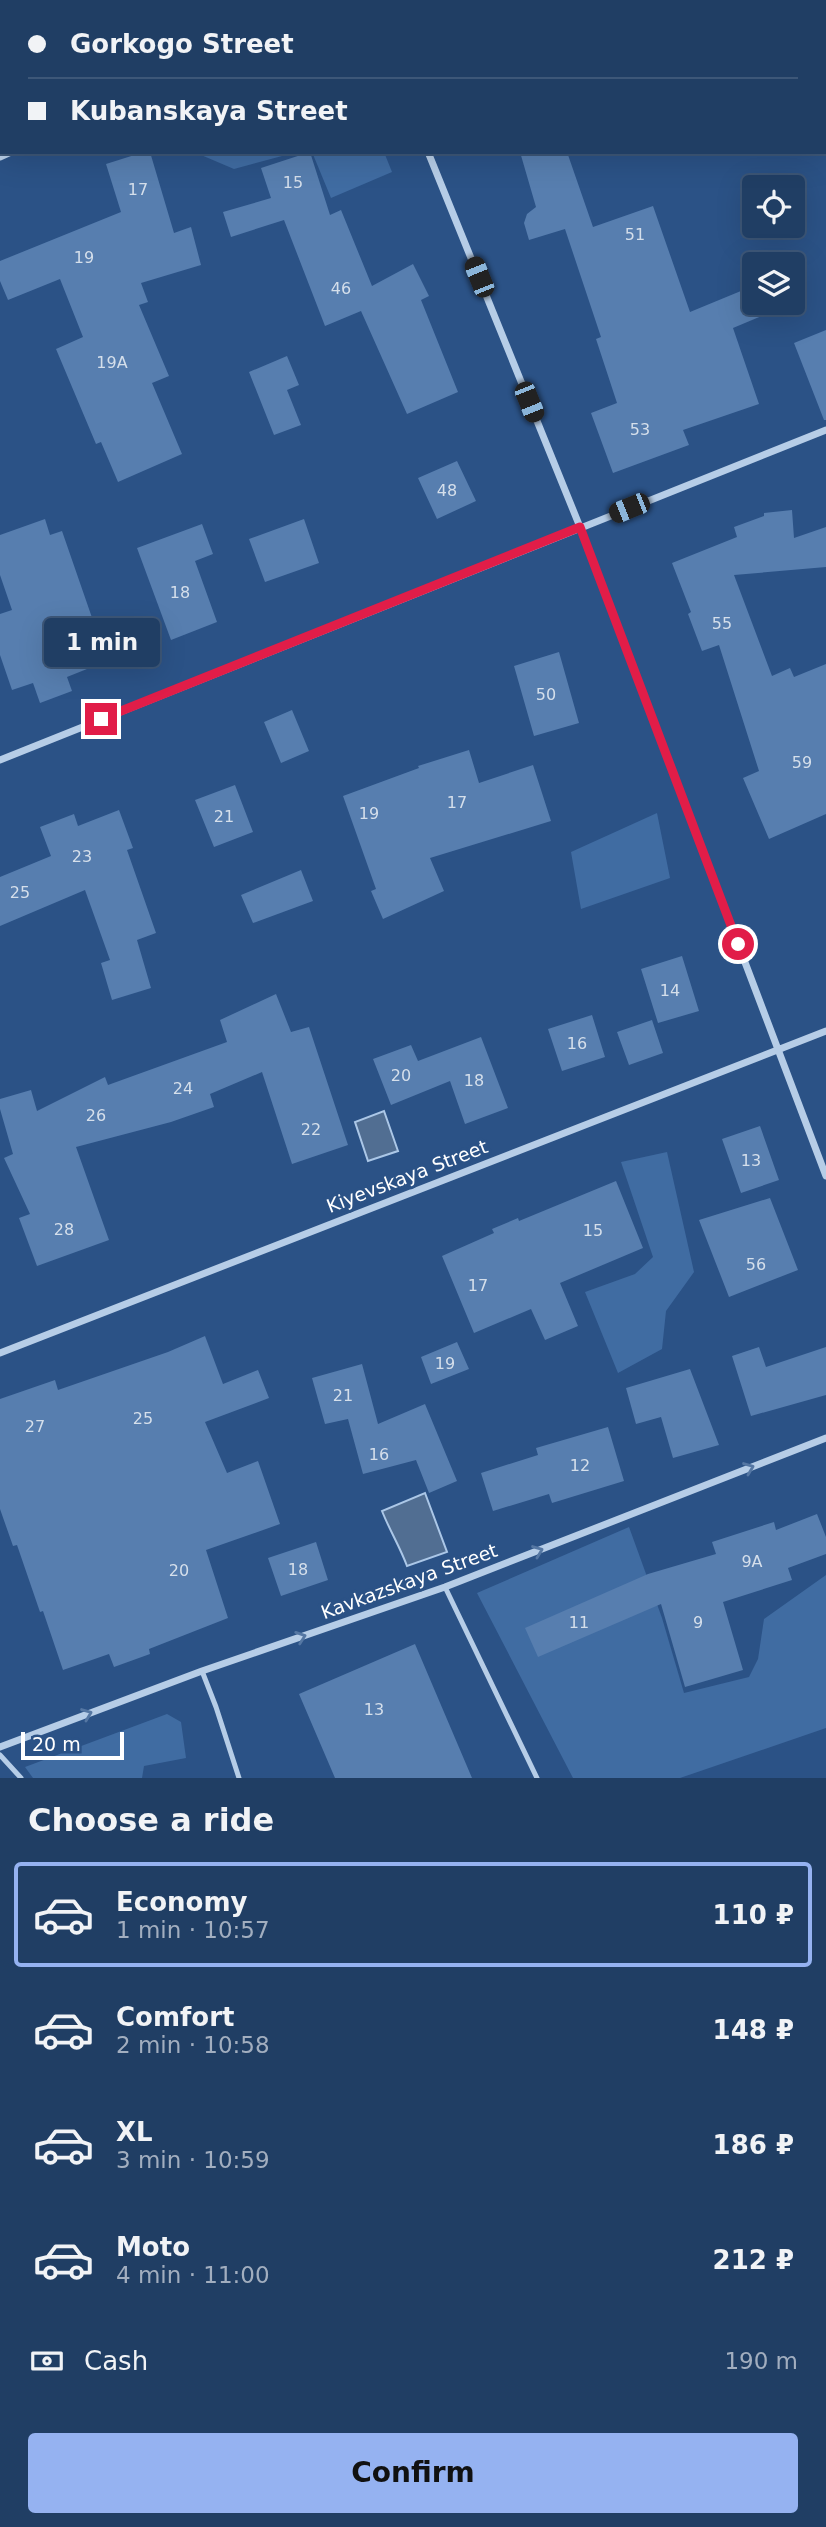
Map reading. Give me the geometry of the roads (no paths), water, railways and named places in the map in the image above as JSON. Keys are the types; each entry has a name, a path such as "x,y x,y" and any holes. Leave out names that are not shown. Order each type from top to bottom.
{"street":[{"path":"429,154 580,527 826,1175"},
{"path":"0,760 826,430"},
{"name":"Kiyevskaya Street","path":"0,1353 826,1031"},
{"name":"Kavkazskaya Street","path":"0,1747 202,1671 446,1587 826,1438"}],"lane":[{"path":"446,1587 537,1778"},
{"path":"202,1671 239,1778"},
{"path":"0,1755 21,1778"}]}
